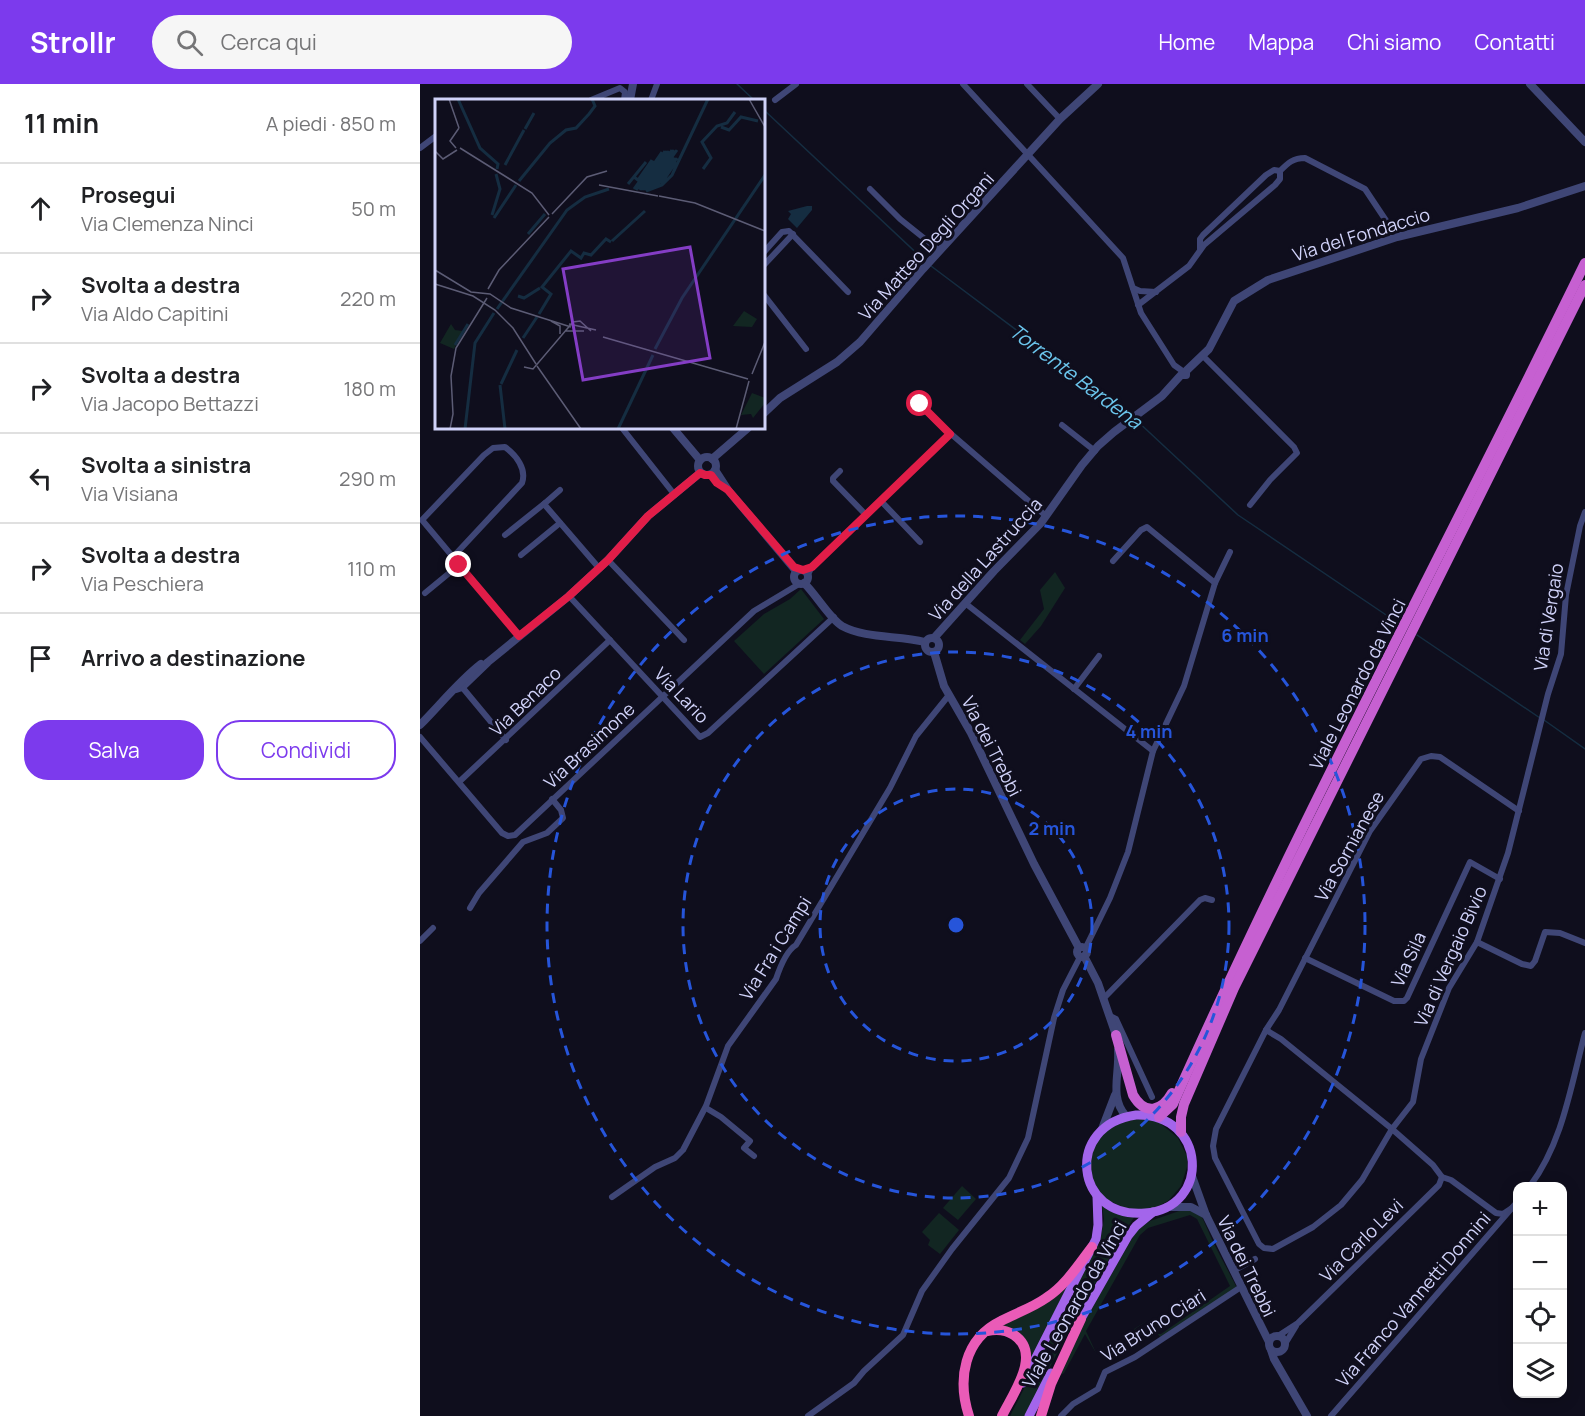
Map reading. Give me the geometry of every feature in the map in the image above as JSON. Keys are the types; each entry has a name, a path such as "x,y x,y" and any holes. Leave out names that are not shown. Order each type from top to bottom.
{"highway":[{"name":"Viale Leonardo da Vinci","path":"1159,1117 1173,1104 1249,936 1585,264"},
{"name":"Viale Leonardo da Vinci","path":"1181,1132 1181,1112 1234,988 1585,285"},
{"path":"1116,1035 1135,1099 1144,1107 1157,1108 1168,1099 1199,1033 1215,1010"},
{"path":"969,1416 964,1397 963,1371 970,1349 983,1332 999,1321 1022,1312 1048,1297 1071,1274 1092,1247"},
{"path":"1041,1416 1051,1384 1081,1319"},
{"path":"983,1332 997,1329 1009,1332 1019,1338 1025,1349 1024,1370 1002,1416"}],"main road":[{"path":"1102,1129 1111,1122 1126,1116 1144,1115 1159,1117 1171,1123 1181,1132"},
{"name":"Viale Leonardo da Vinci","path":"1102,1129 1090,1146 1086,1162 1089,1183 1097,1196 1109,1206 1123,1212 1138,1214 1166,1207 1183,1194 1192,1176 1192,1152 1181,1132"},
{"name":"Viale Leonardo da Vinci","path":"1007,1416 1092,1247 1098,1225 1097,1196"},
{"name":"Viale Leonardo da Vinci","path":"1029,1416 1128,1236 1153,1212"}],"street":[{"path":"630,99 633,84"},
{"path":"651,99 657,84"},
{"path":"775,100 796,84"},
{"path":"963,84 1123,258 1140,313 1174,365 1183,372"},
{"path":"1027,84 1060,118"},
{"name":"Via Matteo Degli Organi","path":"765,412 780,398 849,352 876,325 930,261 1060,118 1098,84"},
{"path":"1530,84 1585,142"},
{"path":"593,99 616,89 623,89 624,99"},
{"path":"420,148 435,137"},
{"path":"1138,305 1189,266 1208,241 1275,185 1280,179 1280,171 1290,161 1305,158 1365,189 1397,237"},
{"path":"1200,251 1200,239 1204,234 1266,175 1274,170 1280,171"},
{"name":"Via del Fondaccio","path":"1129,421 1162,396 1183,372 1203,356 1217,336 1229,307 1241,295 1268,280 1397,237 1518,208 1585,186"},
{"path":"870,189 900,219 940,250"},
{"path":"765,251 783,231 787,230 848,292"},
{"path":"765,264 792,234"},
{"path":"1204,234 1205,240 1208,241"},
{"path":"1133,288 1140,291 1157,292"},
{"path":"765,296 806,349"},
{"path":"1203,356 1294,447 1297,453 1270,480 1250,505"},
{"path":"926,399 920,404 950,434 1046,516"},
{"name":"Via della Lastruccia","path":"934,638 1046,516 1082,465 1109,436 1129,421"},
{"path":"1062,425 1095,451"},
{"path":"623,429 674,494"},
{"path":"674,429 700,460"},
{"path":"700,460 712,459 747,429"},
{"name":"Via Brasimone","path":"420,737 499,830 508,836 517,833 754,611 781,596 950,434"},
{"path":"452,558 522,483 524,470 512,451 505,447 493,448 422,520 452,558 519,636"},
{"path":"712,459 715,462 713,472 717,483 728,490 840,625 864,633 925,642 934,638 939,645 934,652 926,650 925,642"},
{"path":"700,460 698,468 700,473"},
{"path":"840,471 833,481 866,515"},
{"path":"700,473 705,475 713,472"},
{"path":"420,724 488,662 569,596 608,560 648,516 700,473"},
{"path":"505,535 560,490"},
{"path":"881,501 920,542"},
{"path":"545,502 599,568"},
{"name":"Via di Vergaio","path":"1541,726 1561,654 1566,595 1585,512"},
{"path":"521,555 560,523"},
{"path":"1113,561 1141,530 1147,527 1215,583"},
{"path":"808,1416 854,1383 903,1335 922,1291 1009,1178 1028,1138 1062,990 1110,898 1128,852 1153,751 1184,686 1215,583 1230,552"},
{"path":"608,560 684,640"},
{"path":"425,593 459,565"},
{"name":"Via Lario","path":"569,596 700,737 705,736 834,617"},
{"path":"965,603 1153,751"},
{"name":"Via Benaco","path":"459,782 610,640"},
{"name":"Via dei Trebbi","path":"934,652 944,686 971,733 1034,864 1104,998 1116,1035 1118,1055 1116,1093"},
{"path":"1074,689 1099,656"},
{"path":"459,688 506,740"},
{"name":"Via Fra i Campi","path":"612,1197 655,1167 675,1158 683,1149 706,1108 728,1046 776,979 778,970 791,948 796,945 890,788 916,736 949,695"},
{"name":"Via di Vergaio Bivio","path":"1273,1249 1313,1227 1341,1205 1362,1180 1392,1130 1412,1104 1416,1093 1419,1065 1449,988 1476,942 1500,879 1541,726"},
{"name":"Via Sornianese","path":"1273,1249 1264,1248 1259,1244 1219,1168 1213,1146 1216,1129 1370,831 1421,759 1431,756 1440,757 1519,811"},
{"path":"470,908 479,893 521,844 547,833 563,818 561,810 552,799"},
{"name":"Via Sila","path":"1305,958 1395,1001 1404,1001 1470,862 1500,879"},
{"path":"1104,998 1200,900 1205,898 1212,900"},
{"path":"420,941 433,928"},
{"path":"1476,942 1531,966 1535,962 1545,932 1560,933 1585,943"},
{"path":"1110,1016 1116,1019 1152,1097"},
{"path":"1266,1030 1281,1039 1392,1130 1433,1166 1442,1177 1451,1180 1492,1211 1497,1218 1495,1226"},
{"path":"1532,1182 1548,1157 1557,1135 1585,1033"},
{"path":"1116,1093 1119,1108 1126,1116"},
{"path":"1102,1129 1116,1093"},
{"path":"706,1108 721,1117 750,1141 744,1148 754,1156"},
{"name":"Via dei Trebbi","path":"1192,1176 1206,1215 1282,1372 1307,1416"},
{"name":"Via Carlo Levi","path":"1277,1336 1298,1323 1439,1185 1442,1177"},
{"name":"Via dei Trebbi","path":"1166,1207 1191,1207 1206,1215"},
{"path":"1492,1211 1503,1214 1512,1208"},
{"name":"Via Franco Vannetti Donnini","path":"1330,1416 1512,1208"},
{"path":"1233,1271 1256,1259"},
{"name":"Via Bruno Ciari","path":"1061,1416 1073,1404 1098,1389 1105,1372 1129,1360 1241,1287"},
{"name":"Via Carlo Levi","path":"1283,1347 1298,1323"},
{"name":"Via dei Trebbi","path":"1262,1330 1277,1336"},
{"path":"1277,1336 1283,1339 1283,1347 1276,1352 1270,1346 1277,1336"},
{"name":"Via dei Trebbi","path":"1282,1372 1283,1347"}],"green space":[{"path":"1055,572 1065,588 1041,626 1025,644 1020,640 1044,609 1040,590"},
{"path":"801,589 824,619 764,674 734,641 764,614 790,599"},
{"path":"1127,1119 1153,1120 1161,1124 1178,1138 1187,1156 1187,1167 1181,1186 1168,1201 1150,1210 1130,1211 1104,1198 1090,1176 1092,1148 1104,1132"},
{"path":"962,1186 976,1199 958,1220 943,1208"},
{"path":"1102,1206 1135,1216 1073,1322 1025,1416 1010,1416 1101,1236 1104,1219"},
{"path":"1188,1208 1202,1217 1237,1288 1160,1337 1148,1320 1158,1334 1161,1334 1230,1286 1197,1219 1190,1215 1148,1228 1140,1235 1086,1331 1096,1353 1085,1334 1064,1373 1056,1378 1091,1309 1137,1230 1150,1221"},
{"path":"939,1213 959,1230 940,1254 928,1245 930,1240 922,1232"},
{"path":"1072,1278 1028,1365 1028,1356 998,1325"}],"water":[{"path":"812,206 812,210 797,228 788,219 791,214 788,211"}],"waterway":[{"name":"Torrente Bardena","path":"737,84 753,99"},
{"name":"Torrente Bardena","path":"765,111 925,261"},
{"name":"Torrente Bardena","path":"931,266 1131,416"},
{"name":"Torrente Bardena","path":"1135,419 1238,515 1398,623"},
{"name":"Torrente Bardena","path":"1417,635 1540,718"},
{"name":"Torrente Bardena","path":"1544,720 1585,749"}],"route":[{"path":"459,565 519,636 569,596 608,560 648,516 700,473 711,475 717,483 728,490 794,567 803,570 812,567 950,434 920,404"}]}
